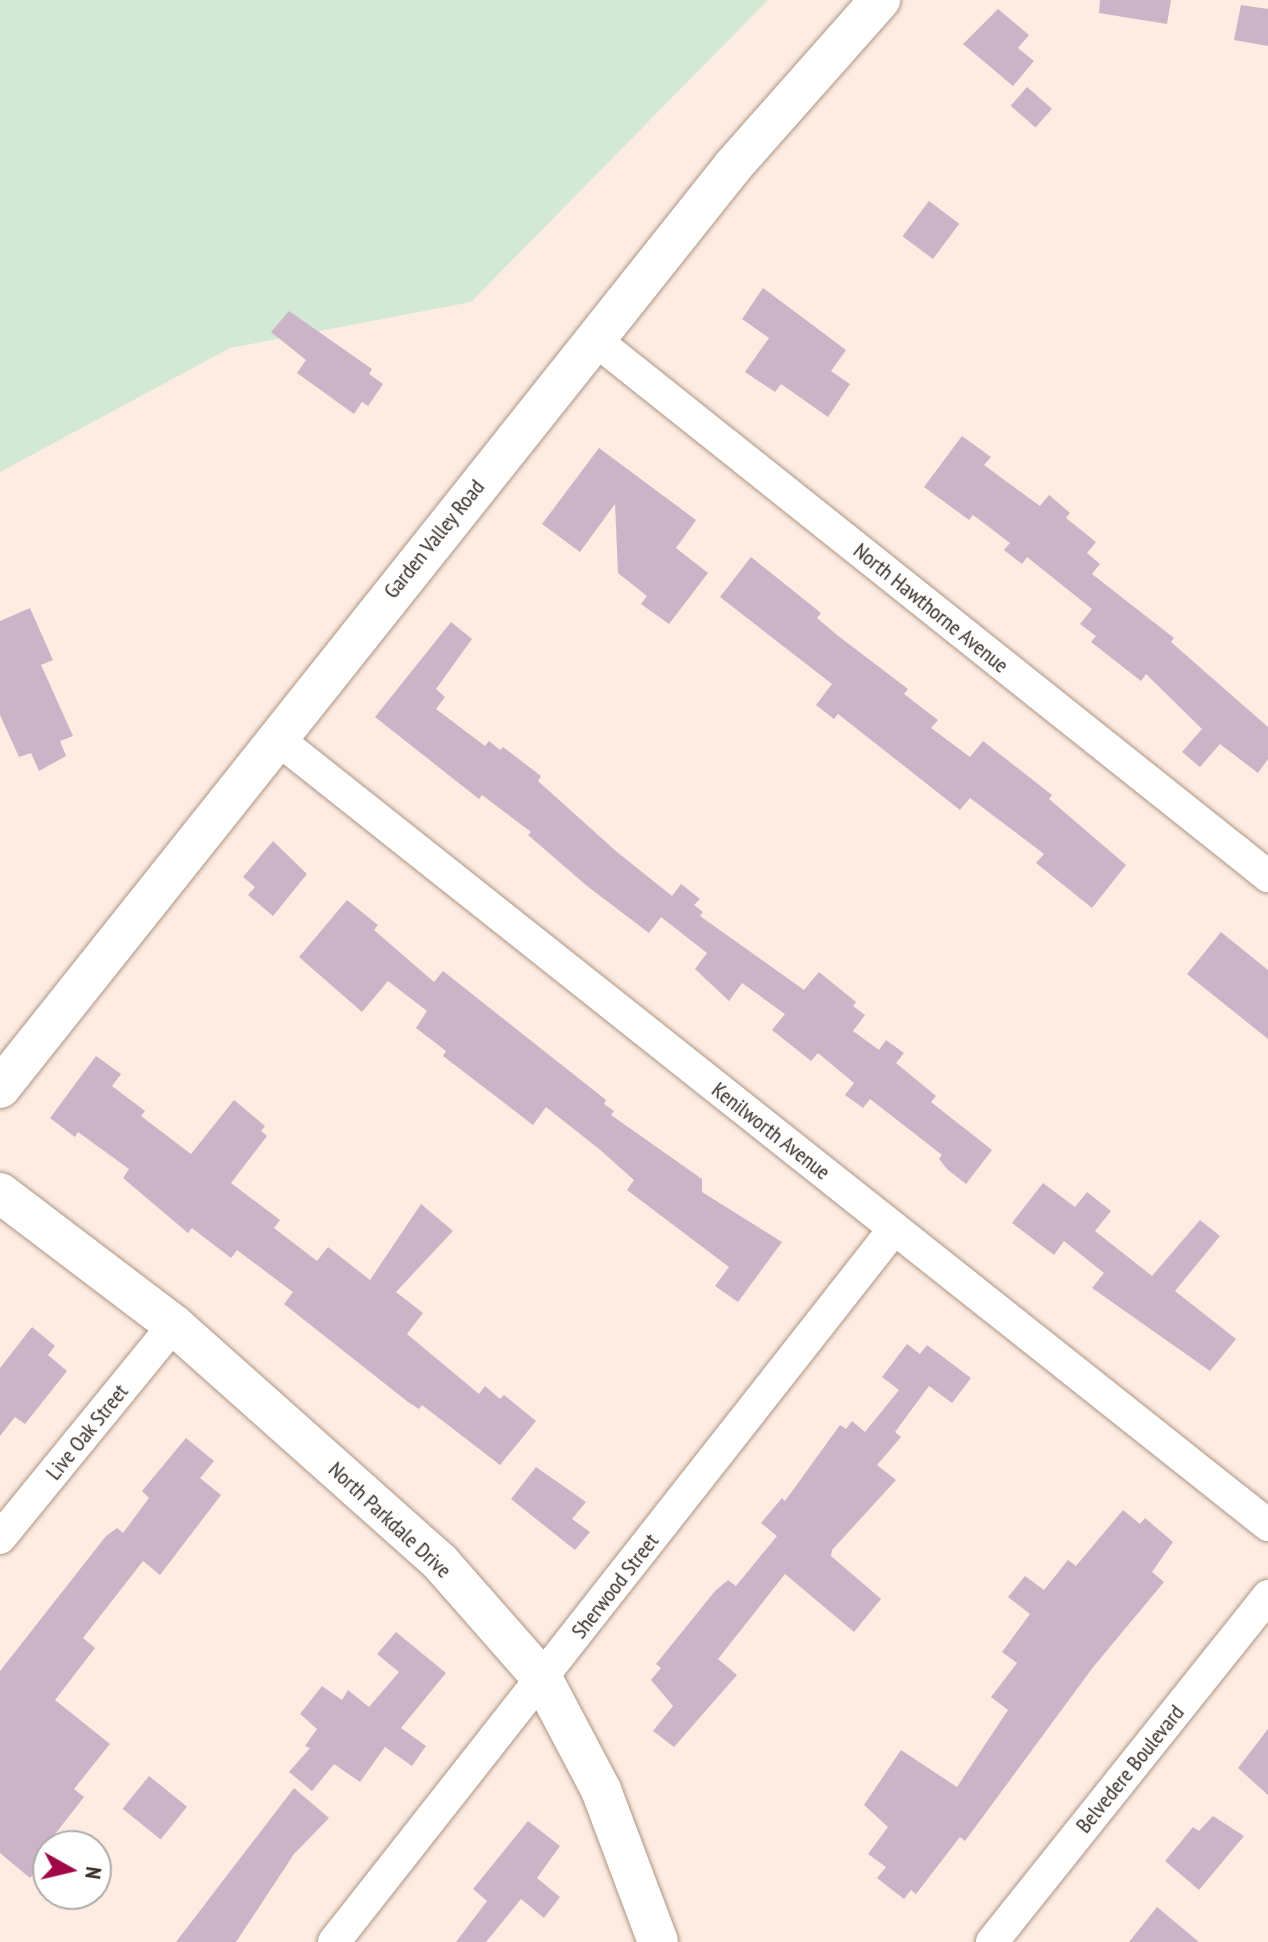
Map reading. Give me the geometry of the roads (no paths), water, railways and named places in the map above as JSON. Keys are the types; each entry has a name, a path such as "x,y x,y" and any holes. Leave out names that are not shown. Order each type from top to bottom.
{"street":[{"name":"Garden Valley Road","path":"0,1088 275,737 733,166 880,0"},
{"name":"North Hawthorne Avenue","path":"594,339 1268,876"},
{"name":"Kenilworth Avenue","path":"275,737 1268,1525"},
{"name":"North Parkdale Drive","path":"0,1193 174,1325 440,1562 542,1678 601,1790 658,1942"},
{"name":"Sherwood Street","path":"334,1942 894,1229"},
{"name":"Live Oak Street","path":"0,1538 174,1325"},
{"name":"Belvedere Boulevard","path":"992,1942 1268,1596"}]}
